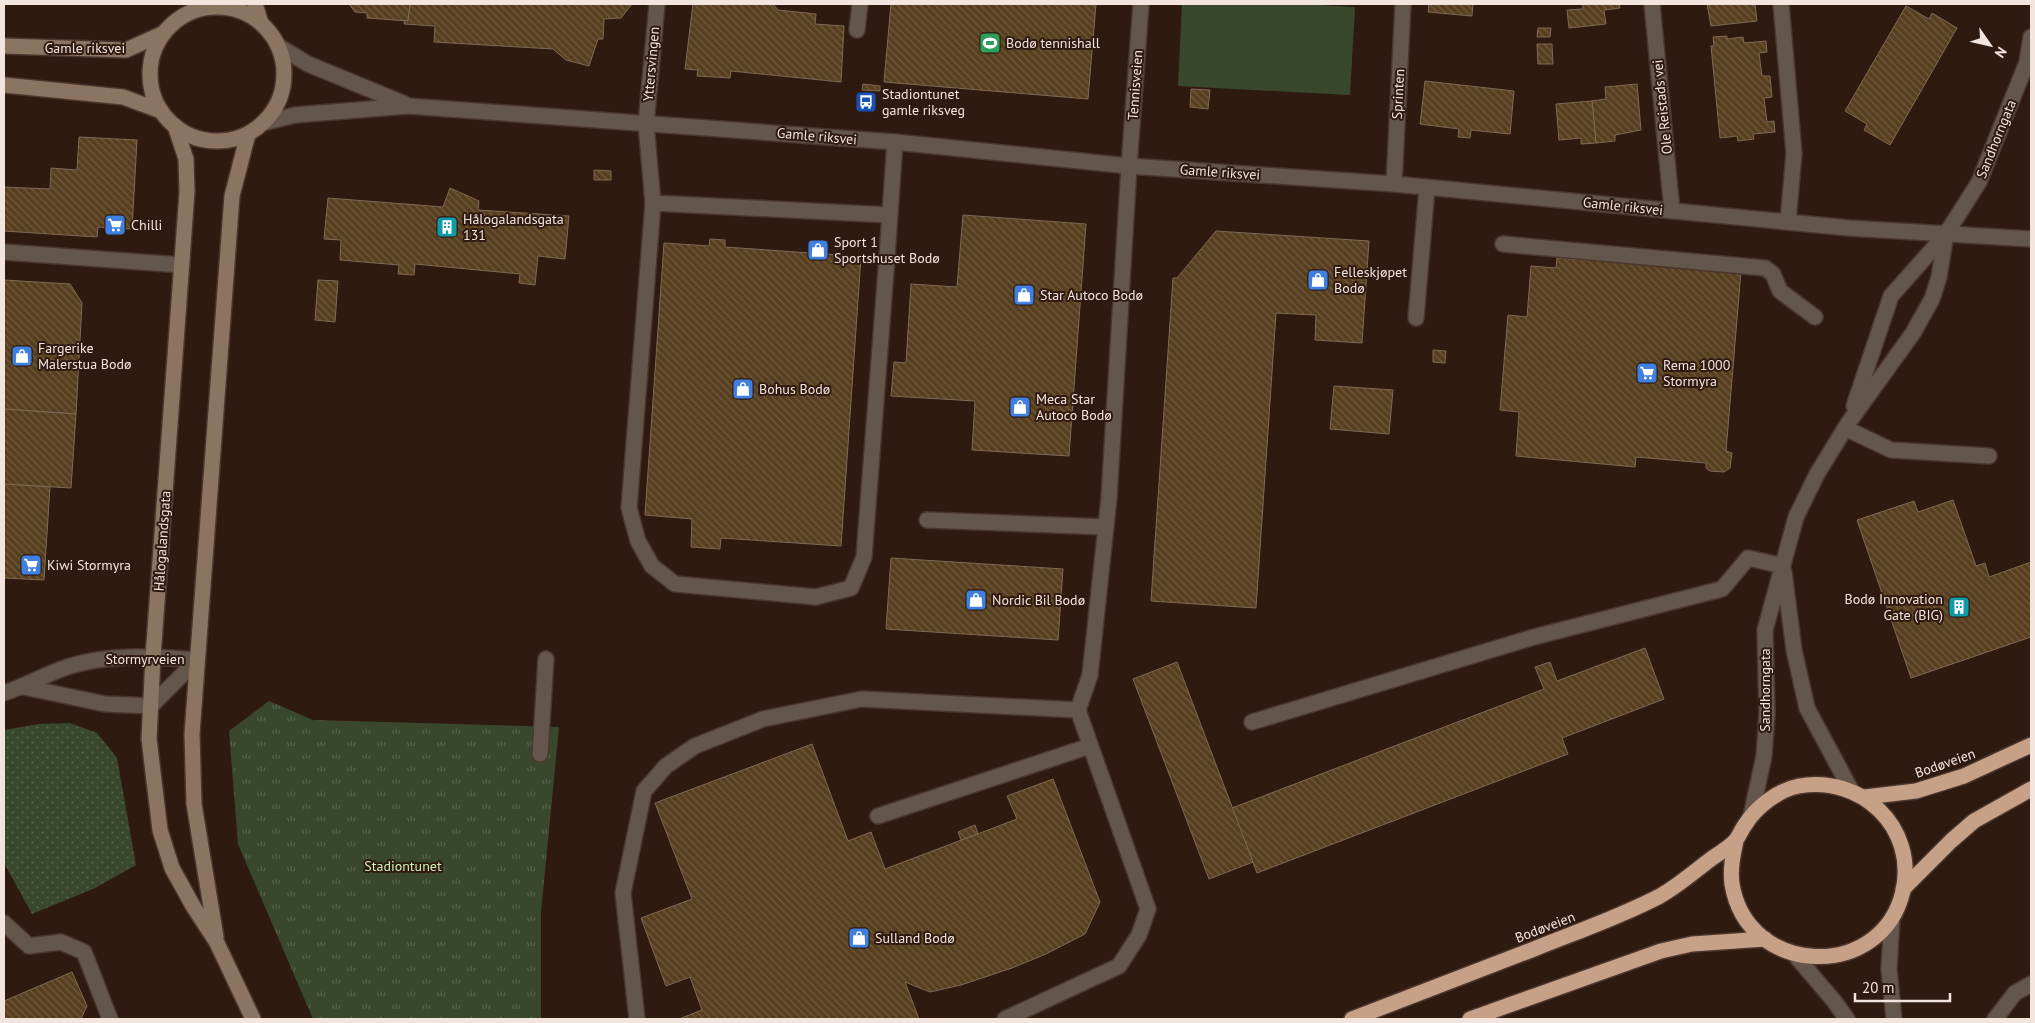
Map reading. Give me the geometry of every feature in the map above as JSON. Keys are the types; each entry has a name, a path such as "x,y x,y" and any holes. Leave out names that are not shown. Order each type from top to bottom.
{"highway":[{"name":"Bodøveien","path":"1865,797 1916,791 1964,776 2031,745"},
{"name":"Bodøveien","path":"1824,784 1851,790 1865,797 1885,814 1899,837 1905,863 1903,889 1892,918 1877,935 1859,948 1838,955 1816,958 1794,954 1765,939 1749,924 1732,884 1732,862 1736,841 1751,816 1771,797 1797,786 1824,784"},
{"name":"Bodøveien","path":"1903,889 1950,841 1974,821 2031,789"},
{"name":"Bodøveien","path":"1352,1019 1592,926 1662,895 1736,841"},
{"path":"1470,1019 1661,951 1700,943 1765,939"}],"street":[{"name":"Hålogalandsgata","path":"192,4 164,33 155,47 151,63 150,80 154,96 161,111 175,126 195,137 218,141 234,139 248,134 274,110 281,94 284,78 283,61 278,46 261,23 255,4"},
{"name":"Yttersvingen","path":"657,4 646,124 654,203 628,508 638,541 652,566 676,584 816,597 851,588 864,557 890,215"},
{"path":"857,30 860,4"},
{"name":"Tennisveien","path":"1078,710 1090,675 1106,527 1141,4"},
{"name":"Sprinten","path":"1394,184 1403,4"},
{"name":"Ole Reistads vei","path":"1652,4 1672,211"},
{"path":"1781,4 1794,153 1788,222"},
{"name":"Hålogalandsgata","path":"181,17 197,10 214,7 231,8 247,14 261,23"},
{"name":"Gamle riksvei","path":"4,46 126,50 164,33"},
{"name":"Sandhorngata","path":"1847,425 1891,296 1946,234 1979,182 2027,62 2031,37"},
{"name":"Gamle riksvei","path":"278,46 308,64 408,106"},
{"path":"4,85 123,97 161,111"},
{"name":"Gamle riksvei","path":"263,122 294,115 408,106 895,142 1129,166 1394,184 1788,222 2031,239"},
{"name":"Hålogalandsgata","path":"175,126 186,159 187,192 153,657 149,739 160,830 172,868 193,906 217,943 253,1019"},
{"name":"Hålogalandsgata","path":"217,943 194,804 192,734 232,196 248,134"},
{"path":"654,203 890,215 895,142"},
{"path":"1416,318 1426,188"},
{"name":"Sandhorngata","path":"1751,816 1764,756 1767,714 1765,630 1796,518 1817,474 1847,425 1913,333 1932,299 1939,277 1946,234"},
{"path":"1503,244 1765,268 1773,274 1780,292 1815,317"},
{"path":"4,252 182,265"},
{"path":"1847,425 1891,450 1989,456"},
{"path":"927,520 1106,527"},
{"path":"1252,722 1534,637 1722,589 1748,558 1783,566"},
{"name":"Sandhorngata","path":"1783,566 1794,650 1807,708 1851,790"},
{"name":"Stormyrveien","path":"4,693 24,687 66,667 107,657 153,657 197,660"},
{"path":"540,754 546,659"},
{"name":"Stormyrveien","path":"24,687 105,704 150,706 197,660"},
{"path":"637,1019 623,893 644,791 666,766 695,746 764,718 862,699 1078,710 1148,909 1139,935 1119,966 1005,1019"},
{"path":"878,816 1090,746"},
{"path":"1892,918 1888,969 1894,1019"},
{"path":"4,922 29,946 61,942 84,952 110,1019"},
{"path":"1794,954 1847,1019"},
{"path":"1995,1019 2015,993 2031,984"}],"green space":[{"path":"1182,4 1301,4 1355,7 1350,95 1178,86"},
{"name":"Stadiontunet","path":"269,701 313,720 559,727 541,912 541,1019 313,1019 238,844 229,731"},
{"path":"70,723 97,733 117,758 136,865 95,888 32,914 4,863 4,730 39,724"}],"building":[{"path":"349,4 410,4 408,21 367,18 367,13 355,12"},
{"path":"410,4 632,4 621,18 604,19 603,39 598,39 589,66 566,60 553,49 434,42 435,26 404,24 405,20 408,21"},
{"path":"693,4 773,4 778,10 816,14 815,24 844,26 841,82 731,71 730,78 697,76 698,70 685,69"},
{"name":"Bodø tennishall","path":"891,4 1096,4 1088,99 884,82"},
{"path":"1429,4 1473,4 1472,16 1428,12"},
{"path":"1583,4 1619,4 1620,8 1604,10 1606,24 1569,28 1567,10 1583,9"},
{"path":"1707,4 1755,4 1757,21 1711,26"},
{"path":"1906,6 1929,19 1932,13 1957,28 1890,145 1864,130 1867,124 1845,111"},
{"path":"1538,28 1551,28 1550,37 1537,37"},
{"path":"1727,36 1727,39 1743,37 1744,43 1766,41 1767,52 1759,53 1762,76 1770,76 1772,97 1764,98 1767,122 1774,121 1775,132 1753,134 1754,139 1738,141 1737,136 1720,138 1711,46 1714,46 1713,37"},
{"path":"1537,44 1552,44 1553,64 1538,64"},
{"path":"1425,81 1514,91 1510,134 1471,130 1470,138 1458,137 1459,129 1420,124"},
{"path":"863,84 880,86 880,91 862,90"},
{"path":"1637,84 1641,130 1615,135 1615,141 1596,143 1592,101 1606,99 1605,87"},
{"path":"1191,89 1210,90 1208,109 1190,107"},
{"path":"1592,101 1596,143 1581,144 1581,138 1559,140 1556,104"},
{"path":"79,137 137,140 132,229 98,227 97,237 4,231 4,187 50,189 51,168 77,170"},
{"path":"594,170 611,171 611,180 594,180"},
{"name":"Hålogalandsgata 131","path":"450,188 479,201 478,210 569,216 565,259 538,256 535,285 519,283 520,274 415,264 414,275 398,274 399,265 340,260 341,240 324,239 328,198 443,207"},
{"path":"963,215 1086,224 1069,456 972,450 975,401 891,396 894,362 906,363 911,284 957,287"},
{"path":"1216,231 1369,241 1362,343 1315,340 1316,315 1276,313 1256,608 1151,601 1173,278 1177,278"},
{"path":"710,239 725,240 725,247 810,253 811,245 828,246 827,254 861,257 841,546 721,538 720,549 691,547 692,519 645,515 664,243 709,246"},
{"path":"1557,258 1741,271 1726,451 1732,453 1730,468 1724,472 1710,471 1706,468 1706,463 1636,457 1635,467 1516,456 1519,412 1500,410 1508,315 1527,317 1531,266 1556,268"},
{"path":"4,280 70,284 82,303 76,414 4,409"},
{"path":"318,280 338,281 335,322 315,320"},
{"path":"1433,350 1446,351 1445,363 1433,362"},
{"path":"1334,386 1393,390 1389,434 1330,429"},
{"path":"4,409 76,414 71,488 4,484"},
{"path":"4,484 50,487 44,580 4,578"},
{"name":"Bodø Innovation Gate (BIG)","path":"1953,500 1976,566 1985,563 1989,577 2031,562 2031,637 1911,678 1857,520 1914,501 1918,512"},
{"path":"891,558 1063,569 1058,640 886,629"},
{"path":"1645,648 1664,699 1562,738 1568,754 1257,873 1232,808 1544,689 1535,667 1550,662 1557,681"},
{"path":"1177,662 1253,862 1209,879 1133,679"},
{"path":"812,744 848,841 871,832 885,869 1017,819 1007,796 1053,779 1100,902 1085,934 1046,954 1012,968 961,985 930,992 905,982 919,1019 679,1019 702,1010 690,977 666,986 641,918 692,899 655,803"},
{"path":"975,825 978,834 961,840 958,832"},
{"path":"72,972 87,1006 81,1019 4,1019 4,1001"}],"place":[{"name":"Bodø tennishall","path":"990,43"},
{"name":"Stadiontunet gamle riksveg","path":"866,102"},
{"name":"Chilli","path":"115,225"},
{"name":"Hålogalandsgata 131","path":"447,227"},
{"name":"Sport 1 Sportshuset Bodø","path":"818,250"},
{"name":"Felleskjøpet Bodø","path":"1318,280"},
{"name":"Star Autoco Bodø","path":"1024,295"},
{"name":"Fargerike Malerstua Bodø","path":"22,356"},
{"name":"Rema 1000 Stormyra","path":"1647,373"},
{"name":"Bohus Bodø","path":"743,389"},
{"name":"Meca Star Autoco Bodø","path":"1020,407"},
{"name":"Kiwi Stormyra","path":"31,565"},
{"name":"Nordic Bil Bodø","path":"976,600"},
{"name":"Bodø Innovation Gate (BIG)","path":"1959,607"},
{"name":"Sulland Bodø","path":"859,938"}]}
